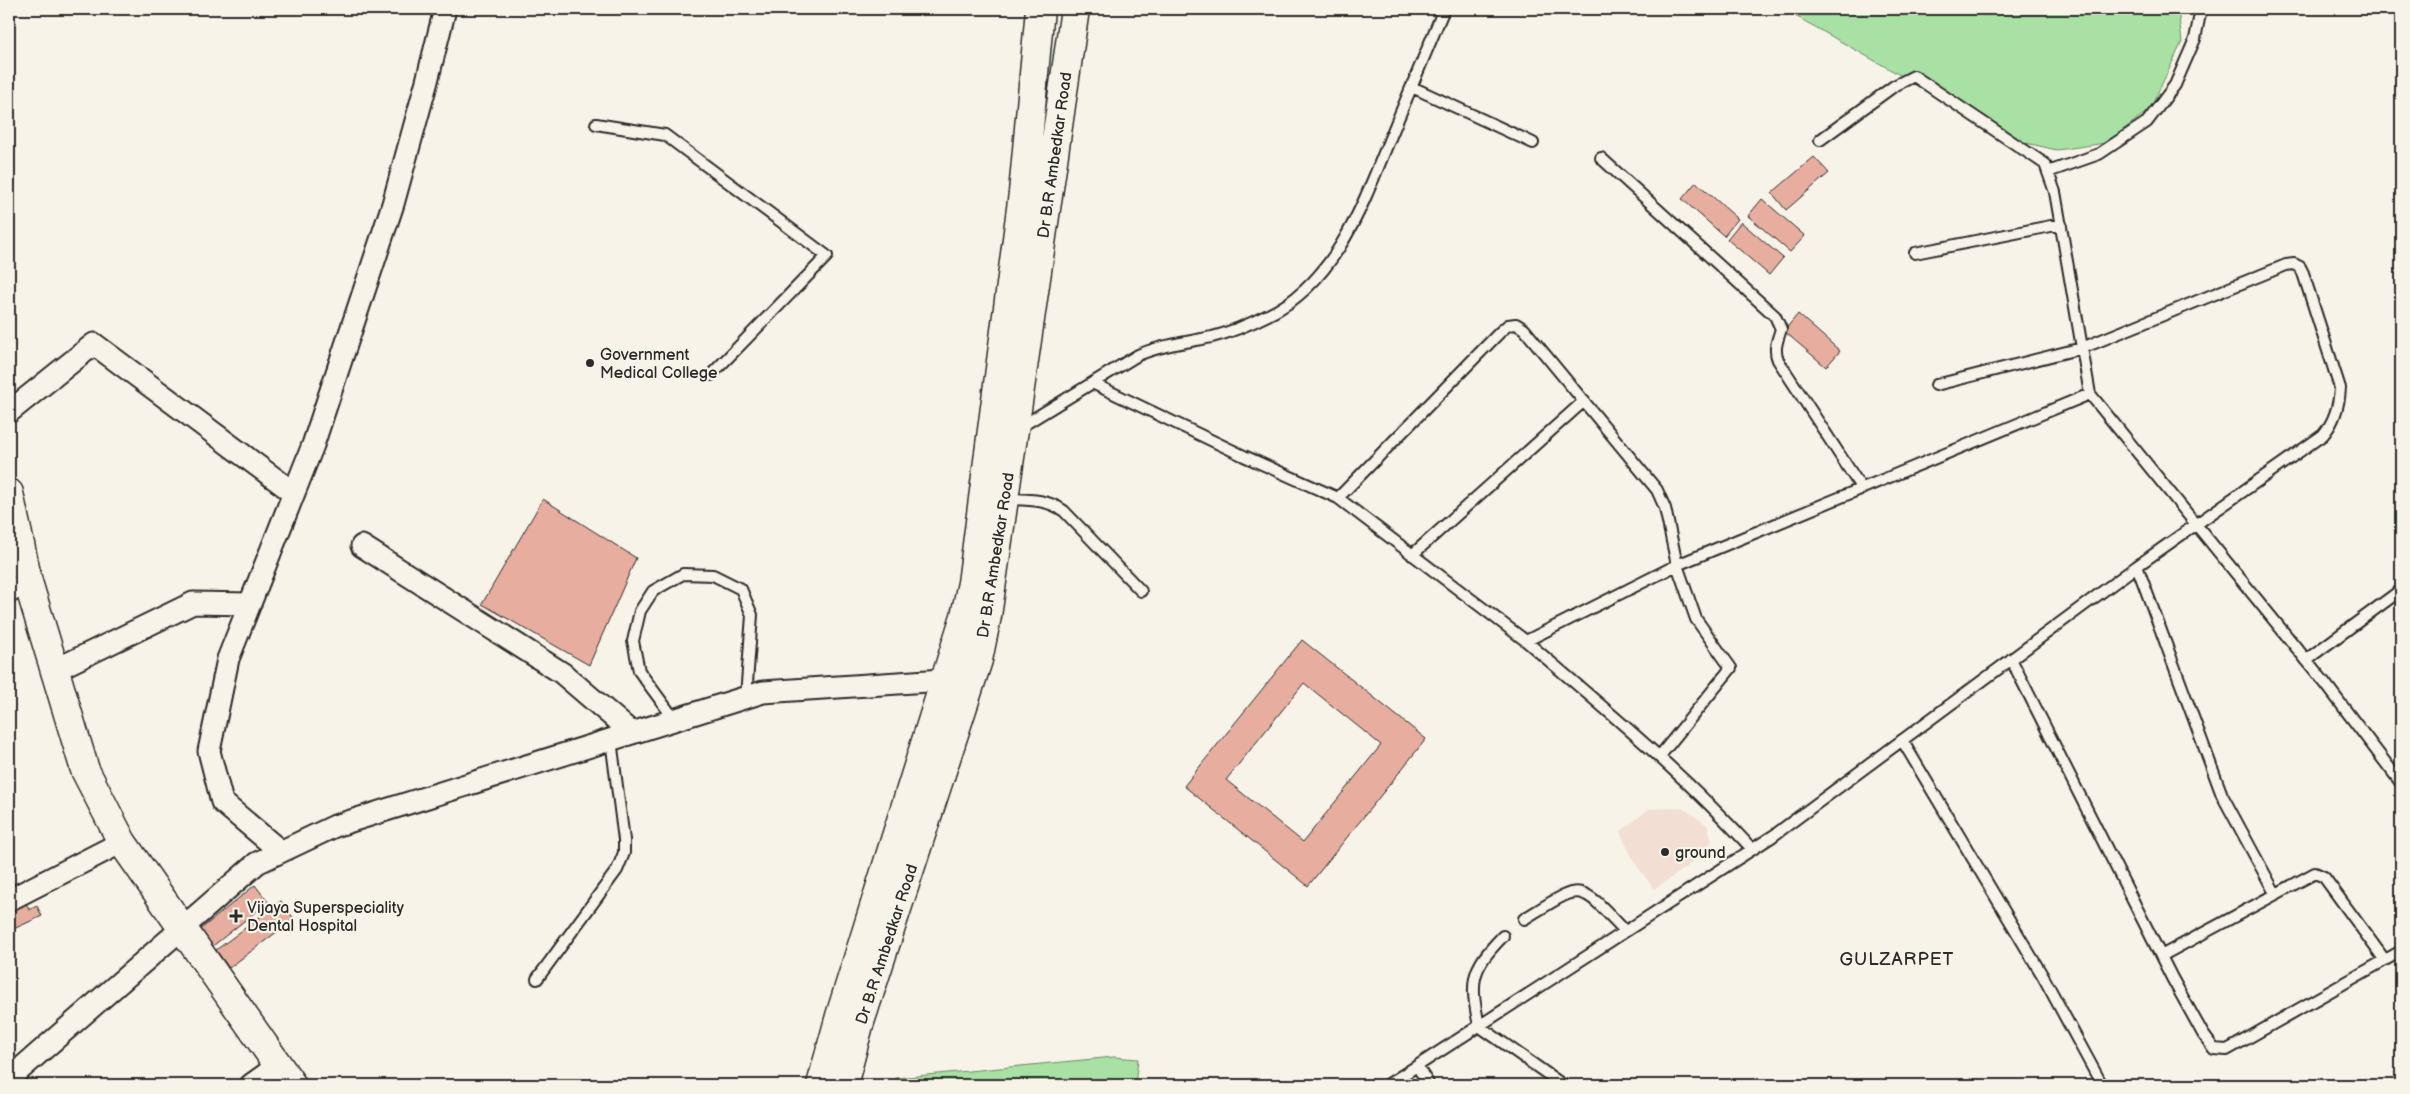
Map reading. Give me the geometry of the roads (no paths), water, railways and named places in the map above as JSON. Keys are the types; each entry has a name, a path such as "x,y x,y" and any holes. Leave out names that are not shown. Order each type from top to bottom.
{"street":[{"path":"280,852 222,802 209,751 228,659 313,445 393,204 445,9"},
{"name":"Dr B.R Ambedkar Road","path":"821,1085 862,982 960,678 987,616 1004,499 1003,432 1040,9"},
{"name":"Dr B.R Ambedkar Road","path":"960,678 962,632 1003,432 1075,9"},
{"path":"9,412 94,344 294,494"},
{"path":"10,510 18,587 54,670 85,770 122,842 181,929 285,1075 251,1085"},
{"path":"362,546 562,672 632,733"},
{"path":"54,670 193,602 250,604"},
{"path":"9,1079 257,863 335,826 763,692 960,678"},
{"path":"9,900 122,842"},
{"name":"Dr B.R Ambedkar Road","path":"843,1085 862,982"}],"lane":[{"path":"1003,432 1146,352 1236,330 1270,315 1294,300 1315,280 1345,238 1371,185 1444,9"},
{"path":"2048,172 2099,154 2147,122 2174,85 2195,40 2201,9"},
{"path":"1820,140 1894,86 1914,76 2045,164 2055,192 2090,394 2306,660 2401,783"},
{"path":"1412,86 1534,143"},
{"path":"596,124 665,134 826,256 711,375"},
{"path":"1602,158 1775,316 1781,328 1776,347 1778,360 1862,489"},
{"path":"1915,253 2061,224"},
{"path":"1387,1085 1752,849 2137,566 2323,435 2336,412 2340,388 2300,267 2294,264 2286,265 2082,348 1936,384"},
{"path":"1338,498 1508,325 1516,324 1524,329 1656,490 1665,508 1677,565 1696,618 1731,668 1659,756"},
{"path":"1092,383 1244,456 1338,498 1526,642 1659,756 1714,807 1752,849"},
{"path":"1526,642 1677,565 2090,394"},
{"path":"1412,555 1584,401"},
{"path":"1004,499 1045,501 1054,504 1064,511 1141,591"},
{"path":"2137,566 2222,795 2275,893"},
{"path":"675,720 638,671 633,641 640,611 653,591 683,574 713,575 741,589 752,615 746,697"},
{"path":"2306,660 2401,590"},
{"path":"2010,659 2161,956 2203,1034 2214,1049 2227,1050 2401,951"},
{"path":"537,979 617,870 624,853 611,740"},
{"path":"1902,740 2044,978 2102,1085"},
{"path":"2161,956 2310,874 2320,874 2384,959"},
{"path":"1524,920 1567,893 1577,891 1594,898 1625,931"},
{"path":"1503,936 1488,951 1477,967 1473,984 1473,996 1479,1026 1563,1085"},
{"path":"1417,1066 1429,1085"}],"place":[{"name":"Government Medical College","path":"590,363"},
{"name":"ground","path":"1665,852"},
{"name":"Vijaya Superspeciality Dental Hospital","path":"236,916"}],"district":[{"name":"GULZARPET","path":"1897,959"}]}
